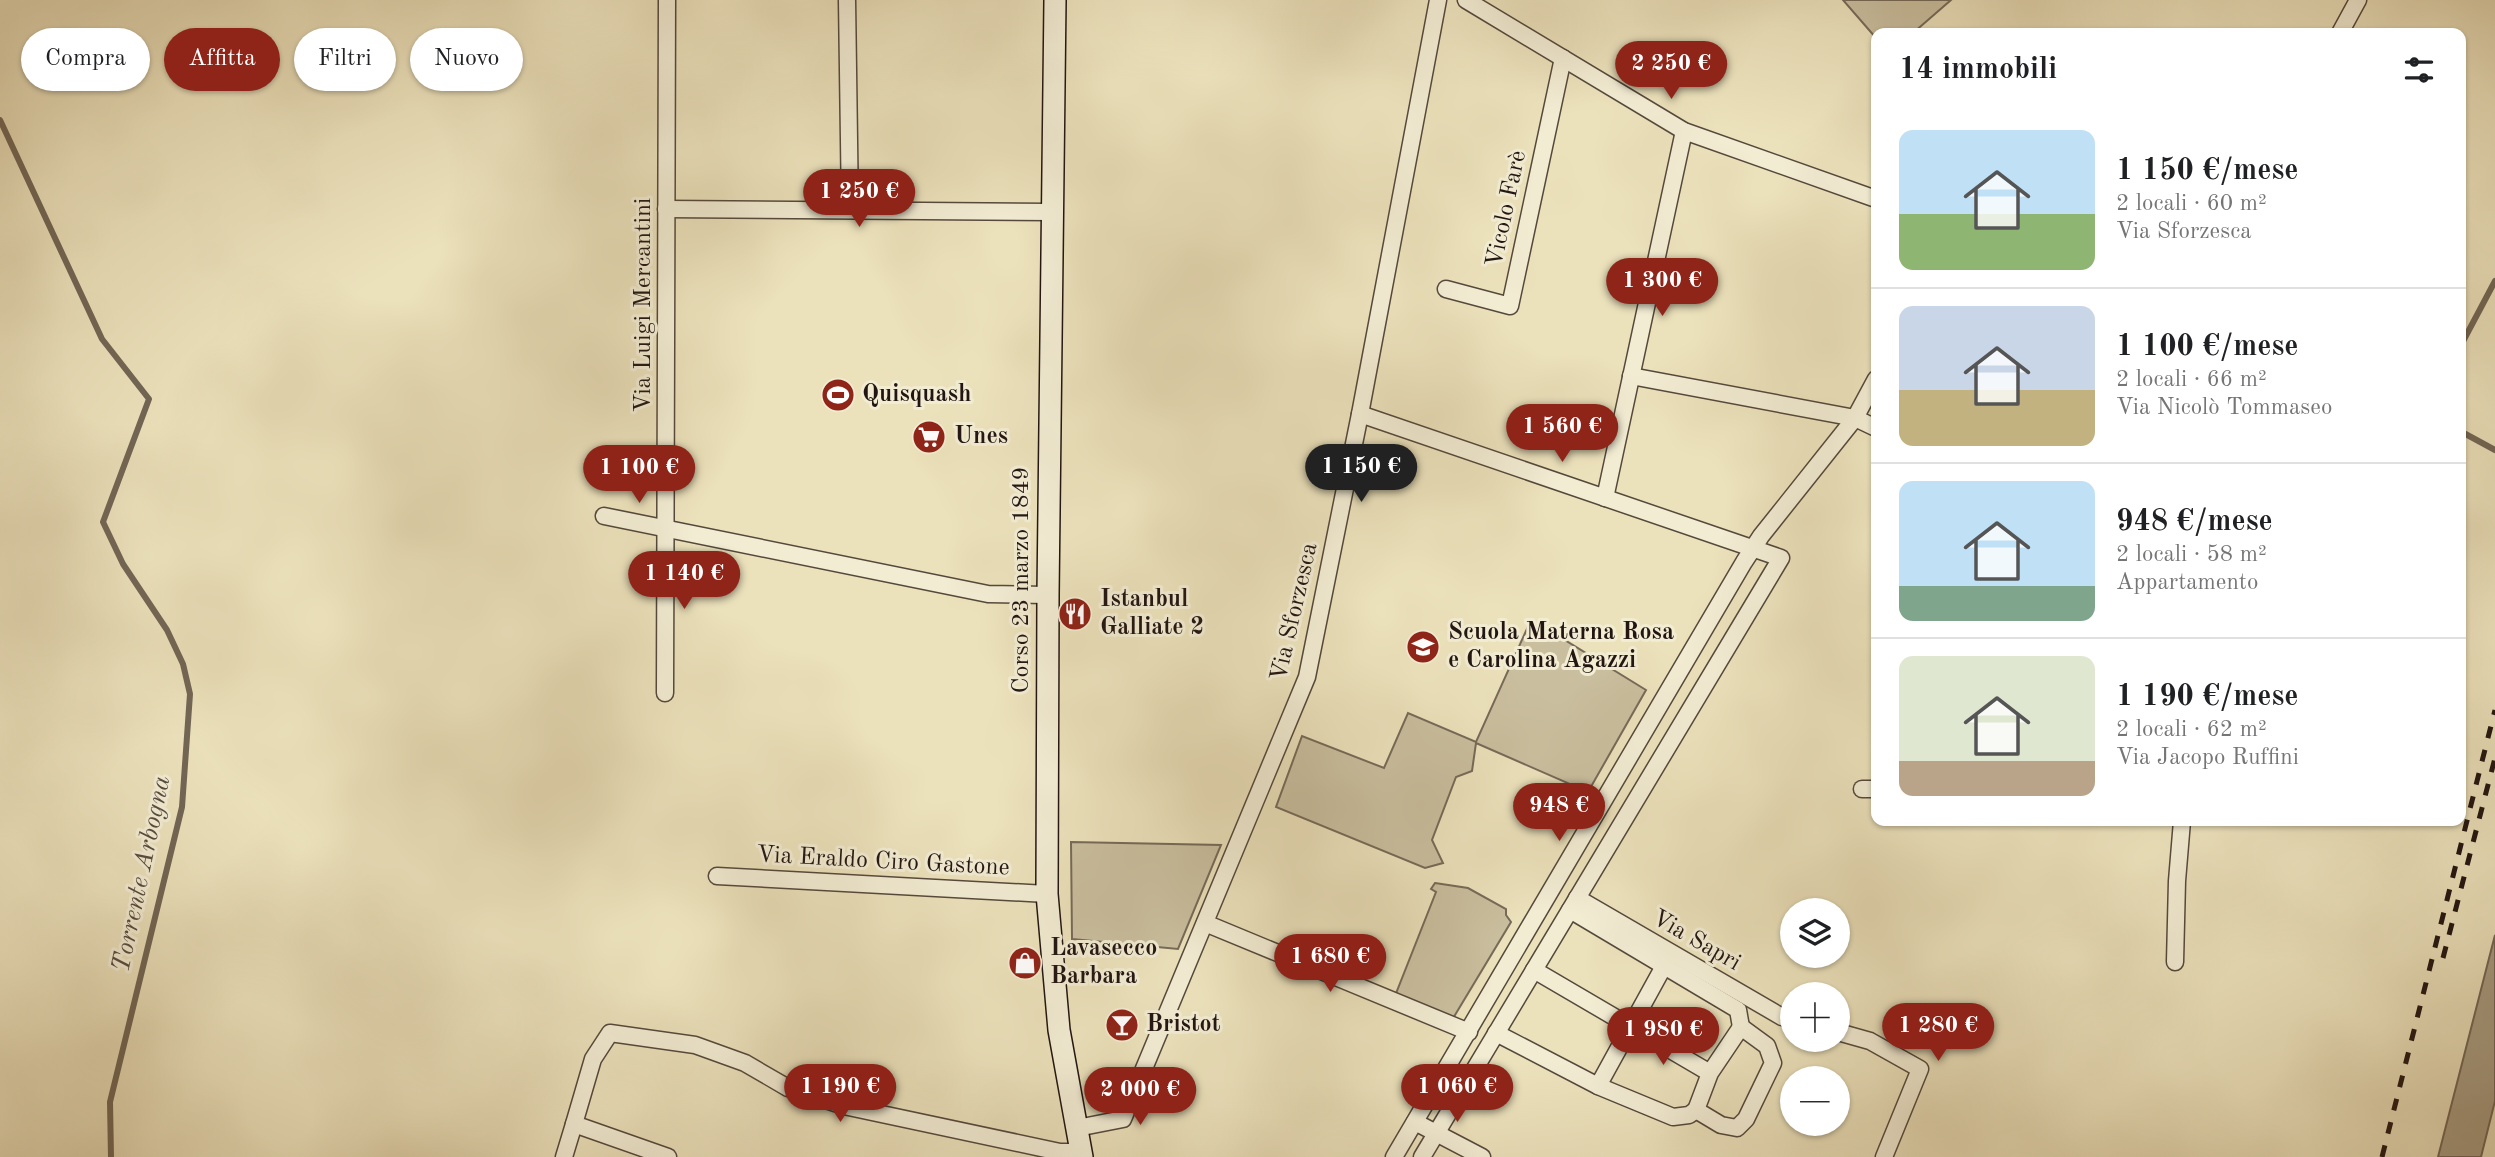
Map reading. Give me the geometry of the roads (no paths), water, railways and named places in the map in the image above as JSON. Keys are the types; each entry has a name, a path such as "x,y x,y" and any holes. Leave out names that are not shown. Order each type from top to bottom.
{"main road":[{"name":"Corso 23 marzo 1849","path":"1055,0 1047,894 1059,1030 1081,1155"}],"street":[{"name":"Via Luigi Mercantini","path":"665,693 667,0"},
{"path":"847,0 850,210"},
{"name":"Via Sforzesca","path":"1077,1128 1124,1119 1307,677 1438,0"},
{"path":"1466,0 1685,131 1871,198"},
{"path":"2343,28 2358,0"},
{"name":"Vicolo Farè","path":"1446,289 1510,306 1563,58"},
{"path":"1605,498 1685,131"},
{"path":"666,209 1052,212"},
{"path":"1631,376 1855,418 1871,426"},
{"path":"1394,1157 1753,548 1855,418 1871,388"},
{"path":"1360,414 1782,558 1422,1157"},
{"path":"604,516 988,594 1048,595"},
{"path":"2175,962 2182,826"},
{"name":"Via Eraldo Ciro Gastone","path":"717,876 1047,894"},
{"path":"1574,904 1664,966 1738,1010 1741,1027 1767,1046 1773,1063 1746,1119 1737,1128 1721,1125 1696,1110"},
{"name":"Via Sapri","path":"1574,904 1780,1016"},
{"path":"1205,923 1469,1032"},
{"path":"1598,1086 1664,966"},
{"path":"1534,970 1710,1073"},
{"path":"1496,1032 1598,1086 1673,1117 1689,1115 1696,1110 1710,1073 1741,1027"},
{"path":"564,1157 593,1059 610,1033 695,1045 745,1063 789,1088 844,1106 1060,1153 1081,1155"},
{"path":"1850,1035 1870,1041 1920,1069 1884,1157"},
{"path":"1415,1122 1482,1157"},
{"path":"574,1124 668,1157"}],"waterway":[{"name":"Torrente Arbogna","path":"0,120 102,339 149,399 103,522 123,564 167,630 183,664 190,694 182,807 110,1102 111,1157"},
{"path":"2466,336 2495,281"},
{"path":"2466,434 2495,450"}],"railway":[{"path":"2466,825 2495,710"},
{"path":"2443,958 2495,758"},
{"path":"2382,1157 2466,826"}],"place":[{"name":"Quisquash","path":"838,395"},
{"name":"Unes","path":"929,437"},
{"name":"Istanbul Galliate 2","path":"1075,614"},
{"name":"Scuola Materna Rosa e Carolina Agazzi","path":"1423,647"},
{"name":"Lavasecco Barbara","path":"1025,963"},
{"name":"Bristot","path":"1122,1025"}]}
